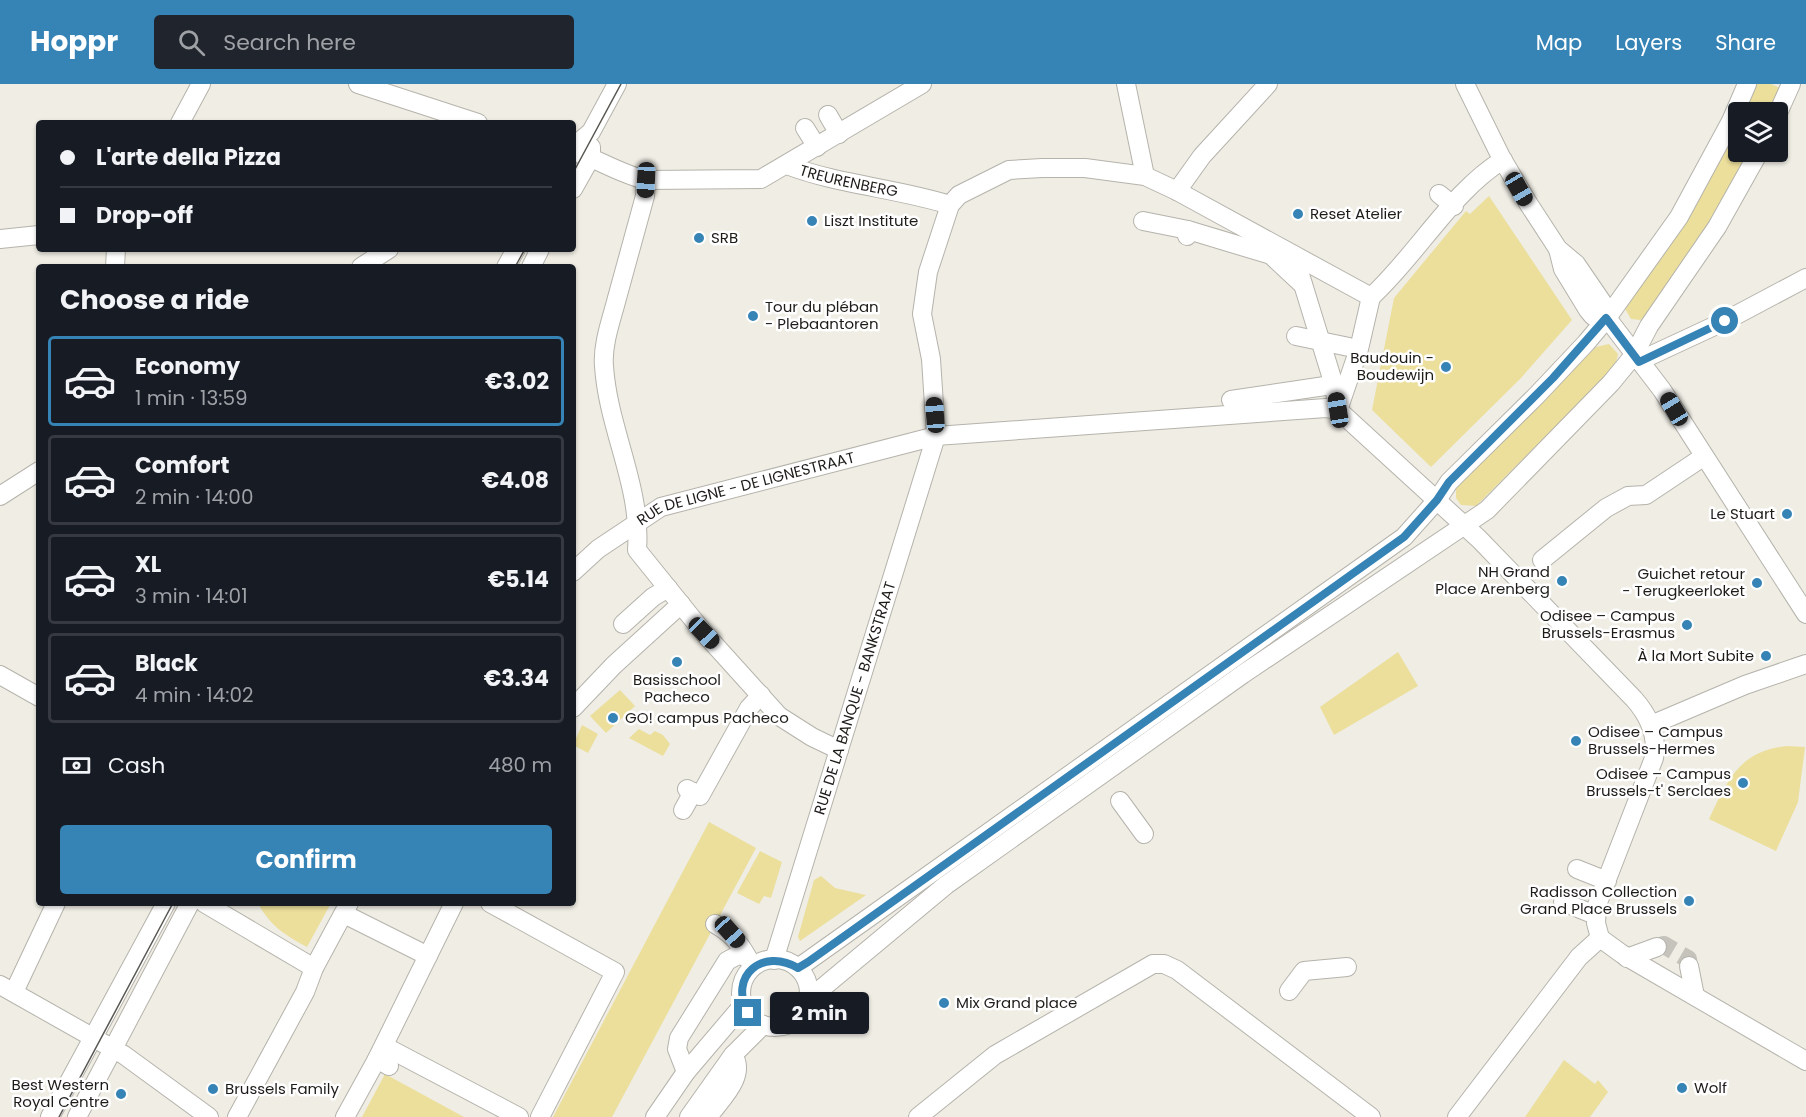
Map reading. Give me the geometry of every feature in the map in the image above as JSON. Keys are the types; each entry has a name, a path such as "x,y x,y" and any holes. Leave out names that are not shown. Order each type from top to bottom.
{"street":[{"path":"182,120 201,84"},
{"path":"358,84 469,120"},
{"path":"578,152 617,84"},
{"path":"787,165 922,84"},
{"path":"1126,84 1145,176"},
{"path":"1177,191 1202,156 1268,84"},
{"path":"1465,84 1503,160 1558,249 1563,269 1588,310 1593,316 1606,318 1662,390 1806,614"},
{"path":"798,968 1404,537 1437,500 1449,482 1562,369 1606,318 1679,217 1731,121 1747,84"},
{"path":"1783,102 1791,84"},
{"path":"828,115 839,134"},
{"path":"805,129 817,147"},
{"name":"TREURENBERG","path":"578,152 629,176 646,180 730,172 761,179 787,165 811,175 923,197 950,205"},
{"path":"1338,410 1359,349 1371,297 1389,281 1481,174 1503,160"},
{"path":"1636,358 1649,326 1717,227 1753,162"},
{"path":"936,436 931,359 922,314 928,272 950,205 959,195 1009,170 1085,168 1145,176 1177,191 1371,297"},
{"path":"646,180 645,196 611,321 604,364 617,440 634,495 639,524 637,550 779,716 812,737 839,750"},
{"path":"1439,194 1454,206"},
{"path":"1137,220 1271,255 1293,282 1320,340 1326,382 1338,410 1463,525 1634,699 1651,725 1655,744 1654,758 1595,915 1600,939 1627,958 1806,1061"},
{"path":"0,239 36,235"},
{"path":"366,264 384,252"},
{"path":"1293,282 1294,255"},
{"path":"750,963 742,985 743,1005 755,1020 763,1025 773,1027 792,1023 800,1017 809,999 953,880 1243,674 1487,510 1636,358 1725,321 1806,278"},
{"path":"1296,336 1349,346"},
{"path":"1232,400 1265,388 1326,382"},
{"name":"RUE DE LIGNE - DE LIGNESTRAAT","path":"576,562 639,524 661,507 936,436 1089,419 1326,408 1338,410"},
{"name":"RUE DE LA BANQUE - BANKSTRAAT","path":"774,960 936,436"},
{"path":"1520,582 1606,508 1628,496 1646,495 1703,457"},
{"path":"0,496 36,473"},
{"path":"623,624 653,597 668,588"},
{"path":"576,705 614,665 681,604"},
{"path":"1651,725 1745,686 1806,664"},
{"path":"0,675 36,695"},
{"path":"683,810 690,790 700,796 749,708 761,695"},
{"path":"1120,801 1144,834"},
{"path":"1577,869 1607,881"},
{"path":"1563,902 1595,915"},
{"path":"54,906 7,988 114,1048 200,1114"},
{"path":"50,1117 164,906"},
{"path":"77,1117 188,906"},
{"path":"209,906 314,968"},
{"path":"345,1117 383,1057 453,906"},
{"path":"495,906 615,972 540,1117"},
{"path":"237,1117 305,992 314,968 346,908 428,956"},
{"path":"715,924 730,932 750,963"},
{"path":"1457,1117 1579,957 1600,939"},
{"path":"1627,958 1657,948"},
{"path":"686,1072 677,1048 679,1038 727,961 738,955 750,963 774,960 787,962 798,968 807,982 809,999"},
{"path":"918,1117 995,1055 1153,964 1164,964 1177,970 1317,1086 1371,1117"},
{"path":"1689,966 1695,996"},
{"path":"1289,991 1304,971 1347,967"},
{"path":"655,1117 686,1072 743,1005"},
{"path":"689,1117 734,1054 763,1025"},
{"path":"708,1117 738,1076 738,1062 734,1054"},
{"path":"383,1057 519,1117"}],"shaded area":[{"path":"1753,84 1771,84 1782,89 1776,102 1745,102"},
{"path":"1728,135 1728,162 1748,162 1726,202 1655,308 1640,320 1631,319 1624,307"},
{"path":"1489,196 1572,320 1521,378 1431,467 1372,410 1394,298 1466,211 1470,214"},
{"path":"1609,344 1618,354 1615,367 1476,506 1461,505 1456,498 1456,487 1596,347"},
{"path":"1398,652 1418,686 1334,735 1320,707"},
{"path":"620,690 635,706 606,733 590,716"},
{"path":"582,725 598,734 588,753 576,747 576,738"},
{"path":"639,729 650,735 655,731 663,735 670,744 663,756 629,738"},
{"path":"1788,746 1805,747 1798,802 1776,851 1709,819 1730,779 1747,760 1758,753"},
{"path":"709,822 756,848 612,1117 553,1117"},
{"path":"760,851 782,862 771,898 764,896 759,904 737,893"},
{"path":"821,876 835,888 866,895 800,941 798,937 814,880"},
{"path":"260,906 329,906 307,947 279,929"},
{"path":"1564,1060 1595,1084 1598,1080 1608,1092 1590,1117 1525,1117"},
{"path":"385,1074 464,1117 362,1117"}],"tunnel":[{"path":"1657,947 1664,945 1688,959 1689,966"}],"tram line":[{"path":"576,167 621,84"},
{"path":"517,264 523,252"},
{"path":"59,1117 171,906"}],"place":[{"name":"Reset Atelier","path":"1298,214"},
{"name":"Liszt Institute","path":"812,221"},
{"name":"SRB","path":"699,238"},
{"name":"Tour du pléban - Plebaantoren","path":"753,316"},
{"name":"Baudouin - Boudewijn","path":"1446,367"},
{"name":"Le Stuart","path":"1787,514"},
{"name":"NH Grand Place Arenberg","path":"1562,581"},
{"name":"Guichet retour - Terugkeerloket","path":"1757,583"},
{"name":"Odisee – Campus Brussels-Erasmus","path":"1687,625"},
{"name":"À la Mort Subite","path":"1766,656"},
{"name":"Basisschool Pacheco","path":"677,662"},
{"name":"GO! campus Pacheco","path":"613,718"},
{"name":"Odisee – Campus Brussels-Hermes","path":"1576,741"},
{"name":"Odisee – Campus Brussels-t' Serclaes","path":"1743,783"},
{"name":"Radisson Collection Grand Place Brussels","path":"1689,901"},
{"name":"Mix Grand place","path":"944,1003"},
{"name":"Wolf","path":"1682,1088"},
{"name":"Brussels Family","path":"213,1089"},
{"name":"Best Western Royal Centre","path":"121,1094"}],"route":[{"path":"748,1013 743,1005 742,985 753,968 763,962 774,960 787,962 798,968 808,962 1404,537 1437,500 1449,482 1587,343 1606,318 1639,362 1725,321"}]}
